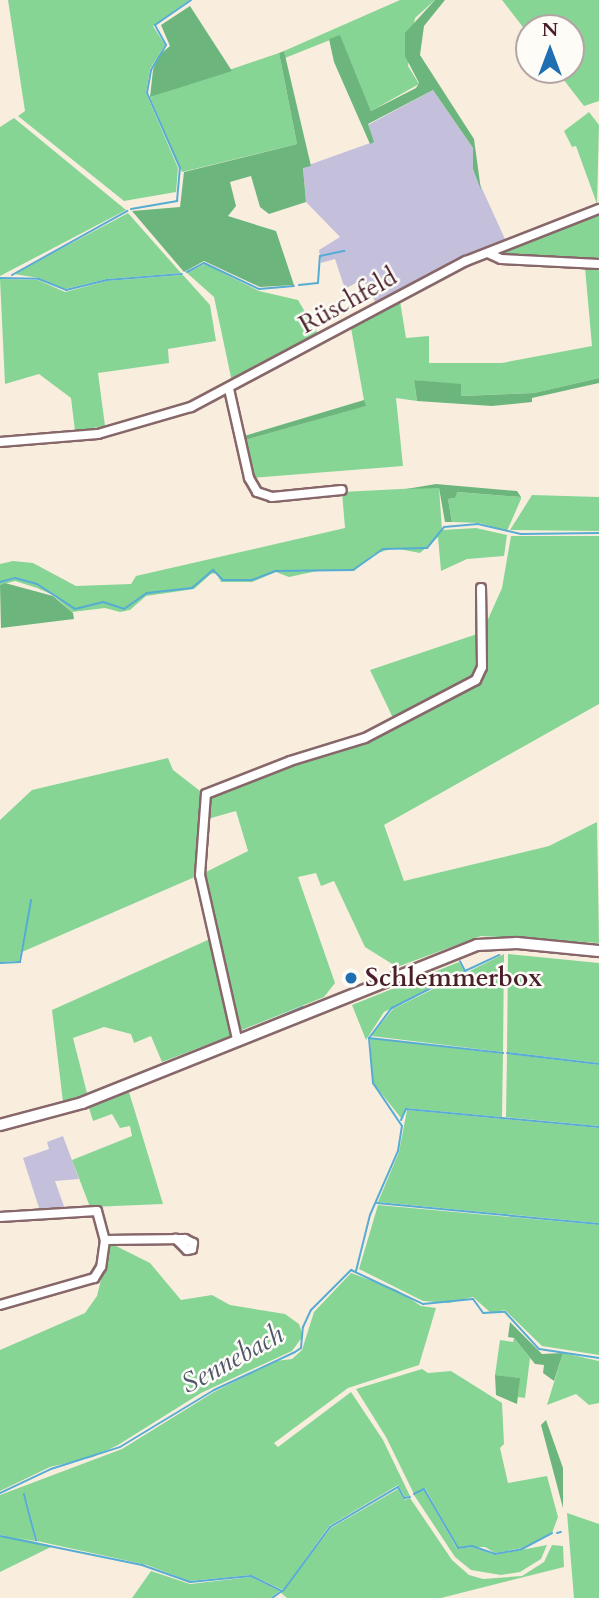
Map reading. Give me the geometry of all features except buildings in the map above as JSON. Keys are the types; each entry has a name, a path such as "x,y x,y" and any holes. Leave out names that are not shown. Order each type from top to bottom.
{"main road":[{"path":"0,1125 82,1103 477,945 517,943 599,951"}],"street":[{"name":"Rüschfeld","path":"0,442 119,429 229,389 466,261 599,209"},
{"path":"488,253 501,259 599,264"},
{"path":"229,389 249,478 257,492 272,497 342,491"},
{"path":"237,1039 200,875 206,794 290,761 365,738 476,680 482,667 481,588"},
{"path":"0,1217 97,1211 105,1240 102,1267 94,1278 0,1305"},
{"path":"105,1240 176,1239"}],"shaded area":[{"path":"433,90 473,148 473,169 505,239 457,258 376,303 363,279 345,289 335,259 321,263 319,250 340,237 306,202 303,167 373,142 368,125"},
{"path":"63,1136 79,1179 55,1181 65,1209 40,1211 23,1158 49,1149 47,1142"}],"green space":[{"path":"8,0 189,0 153,26 165,45 150,69 146,93 178,168 176,192 124,201 18,116 25,111"},
{"path":"400,0 435,0 415,18 408,66 419,84 371,111 340,36 285,58 284,51"},
{"path":"435,0 445,0 424,26 420,55 474,139 481,190 473,169 473,148 433,90 368,124 374,142 370,144 334,62 329,39 340,35 371,111 416,88 419,83 405,56 405,33"},
{"path":"502,0 599,0 599,101 584,106 567,84 585,84 585,14 515,14 515,17"},
{"path":"190,6 232,71 150,97 153,70 158,56 170,46 161,25"},
{"path":"284,51 311,166 303,168 306,202 269,214 260,207 251,176 230,182 236,206 228,216 276,231 294,285 260,287 204,261 184,272 132,211 180,207 184,172 297,144 279,53"},
{"path":"279,53 297,144 182,172 150,97"},
{"path":"589,112 599,125 597,204 576,146 572,147 564,131"},
{"path":"14,118 126,210 0,276 0,127"},
{"path":"128,213 181,273 107,279 65,289 39,278 14,274"},
{"path":"599,214 599,259 501,254 501,252"},
{"path":"205,264 259,291 298,300 318,334 232,382 214,297 187,273"},
{"path":"585,268 599,268 599,378 534,393 460,396 461,385 414,380 417,401 396,398 403,466 252,478 245,440 365,406 351,328 400,301 406,338 429,336 429,363 502,363 592,346"},
{"path":"183,275 210,305 216,341 168,349 169,363 98,373 105,426 75,431 71,398 39,374 5,384 0,279 38,280 65,292 107,281"},
{"path":"599,378 599,383 532,398 532,402 492,406 417,401 414,380 461,384 461,396 534,393"},
{"path":"364,400 366,406 245,440 244,436"},
{"path":"436,484 517,491 521,497 457,492 455,498 448,499 452,522 445,522 439,488 406,489"},
{"path":"439,487 442,530 476,528 507,535 504,556 467,559 441,571 438,537 420,553 394,548 374,554 354,571 322,570 289,577 276,572 252,582 221,582 216,573 211,574 194,589 146,596 130,610 120,612 105,608 72,612 53,595 37,588 15,581 0,585 0,564 13,561 33,563 76,586 131,584 136,576 345,528 342,492"},
{"path":"456,492 521,499 507,531 480,523 452,522 448,499 455,498"},
{"path":"532,495 599,497 599,531 510,530"},
{"path":"511,536 599,536 599,704 384,825 404,881 549,846 597,822 599,943 481,936 397,967 365,947 334,881 321,886 316,873 298,877 335,983 324,997 237,1032 202,874 248,851 236,811 204,820 212,792 356,745 477,682 485,667 485,626 502,588"},
{"path":"5,583 53,596 73,613 74,619 1,628 0,585"},
{"path":"480,633 480,666 474,678 394,720 370,670"},
{"path":"168,758 173,770 204,794 197,876 22,952 31,900 19,961 0,962 0,820 32,790"},
{"path":"210,939 230,1036 162,1062 151,1036 134,1043 131,1034 104,1027 73,1038 87,1093 63,1102 52,1010"},
{"path":"504,954 503,1052 371,1036 393,1009"},
{"path":"508,954 599,963 599,1063 507,1052"},
{"path":"459,962 464,971 384,1012 366,1040 352,1005"},
{"path":"370,1038 503,1054 502,1117 406,1108 401,1118 373,1083"},
{"path":"507,1054 599,1065 599,1126 506,1117"},
{"path":"129,1092 163,1204 90,1207 72,1160 132,1136 130,1126 120,1128 112,1114 93,1121 89,1108"},
{"path":"407,1110 599,1128 599,1223 378,1202 399,1152"},
{"path":"378,1205 599,1225 599,1355 542,1346 505,1310 491,1313 473,1297 449,1303 423,1301 359,1269"},
{"path":"110,1243 150,1263 181,1300 212,1295 230,1305 285,1314 299,1324 303,1336 292,1351 201,1393 118,1445 93,1457 50,1467 0,1491 0,1350 85,1313 97,1296"},
{"path":"351,1273 397,1290 421,1306 436,1308 419,1365 348,1388 274,1443 278,1447 351,1392 383,1440 410,1496 405,1497 398,1485 329,1526 283,1590 251,1575 189,1581 147,1565 37,1541 25,1493 35,1541 0,1535 0,1495 122,1449 214,1392 275,1361 292,1359 302,1350 314,1312"},
{"path":"510,1322 542,1354 563,1353 554,1381 543,1373 544,1365 535,1364 514,1338 508,1337"},
{"path":"514,1338 530,1358 525,1398 518,1397 519,1378 495,1375 500,1340 513,1342"},
{"path":"563,1353 599,1361 599,1403 589,1405 576,1394 547,1405"},
{"path":"422,1369 428,1373 451,1371 502,1403 504,1444 500,1448 508,1483 547,1476 558,1517 552,1533 522,1548 495,1553 485,1547 458,1547 425,1488 414,1494 386,1437 356,1389"},
{"path":"495,1375 520,1378 517,1404 496,1395"},
{"path":"546,1420 563,1468 563,1508 541,1425"},
{"path":"398,1489 404,1500 410,1498 452,1560 469,1575 483,1579 522,1576 544,1562 552,1545 563,1546 564,1567 441,1598 287,1598 281,1593 331,1528"},
{"path":"424,1490 457,1549 472,1547 495,1555 547,1545 541,1559 520,1572 501,1575 471,1570 455,1557 414,1495"},
{"path":"567,1513 599,1524 599,1598 574,1598"},
{"path":"6,1535 53,1546 0,1572 0,1537"},
{"path":"151,1571 190,1584 251,1577 280,1591 270,1598 132,1598"}],"waterway":[{"path":"131,209 177,201 180,168 147,93 151,70 166,45 155,25 191,0"},
{"path":"12,275 127,211"},
{"path":"299,285 318,283 320,256 344,251"},
{"path":"187,272 204,263 259,289 294,286"},
{"path":"0,278 39,279 66,290 107,280 182,274"},
{"path":"0,582 15,578 37,584 75,609 103,602 124,609 147,593 192,588 213,570 223,580 252,580 275,571 353,570 383,549 427,548 444,527 478,524 521,534 599,533"},
{"path":"0,963 20,962 31,900"},
{"path":"465,971 499,955"},
{"path":"369,1038 392,1008 465,971 460,961"},
{"path":"241,1033 303,1007"},
{"path":"65,1103 230,1037"},
{"path":"356,1271 370,1215 398,1151 402,1126 373,1083 369,1038 503,1053"},
{"path":"507,1053 599,1064"},
{"path":"401,1120 406,1109 599,1127"},
{"path":"377,1203 599,1224"},
{"name":"Sennebach","path":"0,1493 51,1469 120,1447 214,1390 295,1352 301,1348 303,1327 311,1310 351,1270 423,1304 473,1299 483,1313 505,1312 539,1349 599,1358"},
{"path":"283,1591 330,1527 398,1487 404,1498 410,1497"},
{"path":"414,1494 424,1489 458,1548 472,1546 495,1554 522,1549 552,1533"},
{"path":"24,1494 36,1540"},
{"path":"557,1533 561,1532"},
{"path":"0,1536 142,1565 190,1582 251,1576 282,1591 272,1598"}],"place":[{"name":"Schlemmerbox","path":"351,978"}]}
